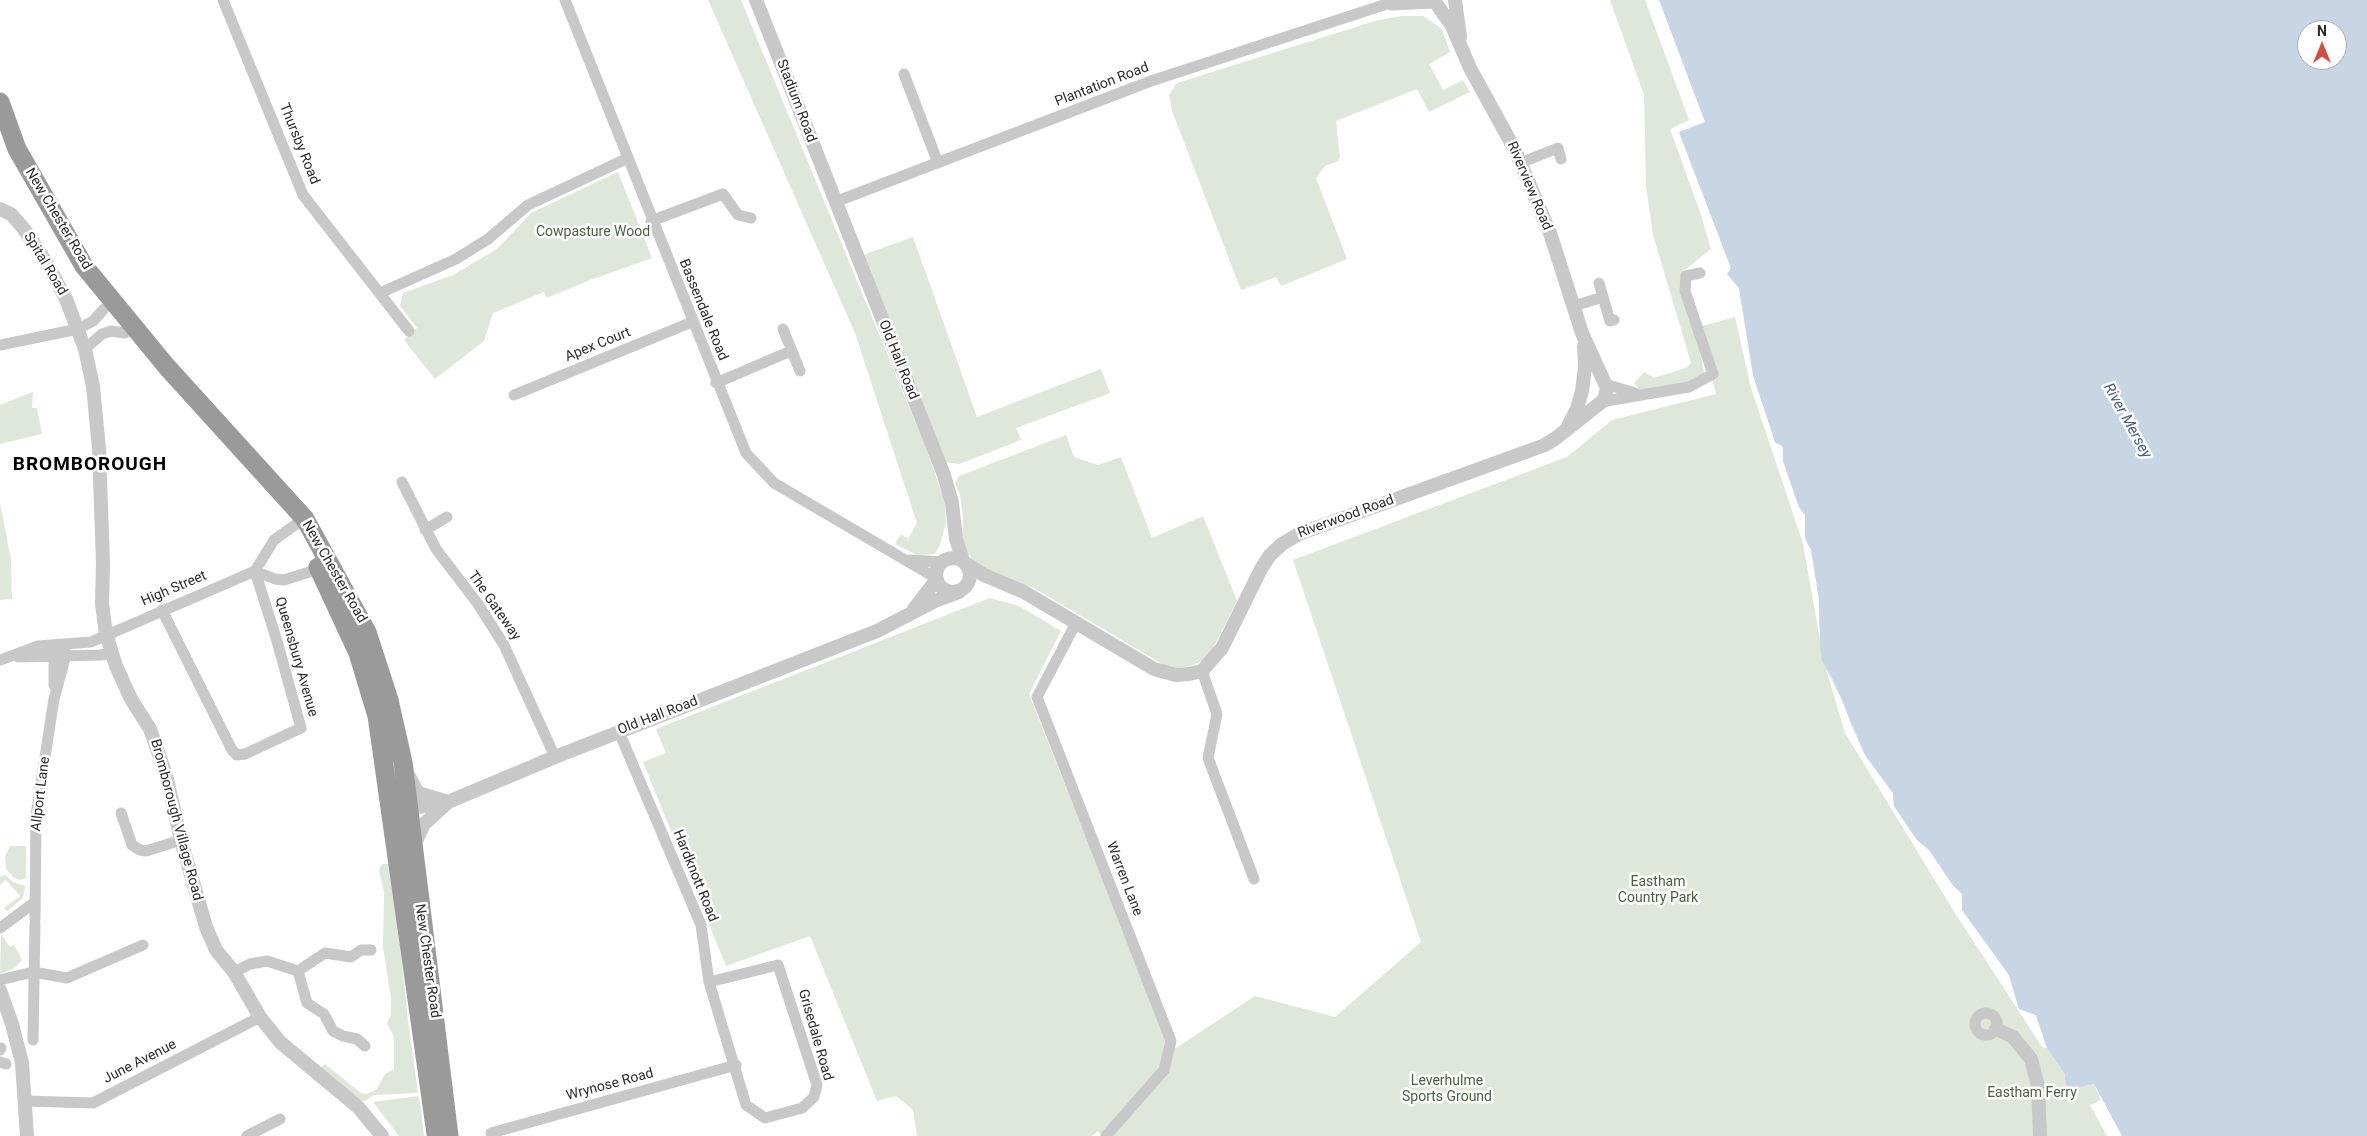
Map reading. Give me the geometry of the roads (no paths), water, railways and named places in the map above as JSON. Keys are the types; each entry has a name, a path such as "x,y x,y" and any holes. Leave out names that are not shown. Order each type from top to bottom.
{"highway":[{"name":"New Chester Road","path":"0,102 17,149 84,266 167,367 305,519 367,632 389,700 403,762 400,807 421,1021 436,1136"},
{"name":"New Chester Road","path":"0,136 6,151 64,254 104,308 157,372 295,525 319,569 351,636 367,680 400,807 413,847 448,1136"}],"street":[{"name":"Thursby Road","path":"223,0 303,195 409,331"},
{"name":"Bassendale Road","path":"564,0 626,159 746,453 774,483 937,579"},
{"name":"Stadium Road","path":"756,0 835,202"},
{"name":"Plantation Road","path":"835,202 1151,81 1399,0"},
{"path":"1435,3 1448,6 1455,0"},
{"name":"Riverview Road","path":"1455,0 1458,9 1461,45"},
{"name":"Plantation Road","path":"1384,5 1435,3"},
{"name":"Riverview Road","path":"1435,3 1449,20 1470,68 1520,163 1550,234 1582,333 1605,383"},
{"path":"904,74 938,163"},
{"path":"1520,163 1558,148 1561,159"},
{"path":"380,293 456,259 488,239 528,205 626,159"},
{"path":"651,221 724,194 738,215 751,218"},
{"name":"Old Hall Road","path":"835,202 944,474 952,503 957,546 963,561"},
{"name":"Spital Road","path":"0,209 11,214 24,229 46,262 78,329"},
{"path":"1644,395 1595,378 1587,380 1582,388 1588,401 1600,402 1644,395 1689,387 1713,374 1685,291 1686,276 1700,273"},
{"path":"1599,283 1610,321 1614,320"},
{"path":"1574,306 1603,297"},
{"path":"0,345 78,329 93,321 104,308"},
{"name":"Apex Court","path":"514,395 692,322"},
{"name":"Bromborough Village Road","path":"78,329 85,350 92,386 99,449 103,556 102,604 106,634 131,699 150,729 166,775 181,840 206,927 216,950 234,972 260,1017 280,1042 358,1107 382,1136"},
{"path":"782,329 800,372"},
{"path":"85,350 102,334 111,331 125,333"},
{"name":"Riverview Road","path":"1582,333 1585,367 1582,388"},
{"path":"716,383 791,350"},
{"path":"1600,402 1606,396 1605,383"},
{"name":"Riverwood Road","path":"1562,434 1577,409 1582,388"},
{"name":"Riverwood Road","path":"1202,670 1222,648 1261,568 1282,544 1299,534 1539,447 1562,434 1600,402"},
{"name":"The Gateway","path":"402,482 425,530 446,564 478,604 504,645 555,757"},
{"path":"425,530 447,517"},
{"name":"Old Hall Road","path":"943,562 954,520"},
{"path":"295,525 274,540 255,571 275,579 284,580 319,569"},
{"name":"Bassendale Road","path":"904,558 921,562 943,562"},
{"path":"1005,584 987,584 953,592 943,589 937,579 937,569 943,562 953,558 963,561 984,575 1024,592 1154,669 1176,675 1202,670 1217,714 1208,758 1254,879"},
{"path":"960,591 965,588 970,577 968,566 963,561"},
{"name":"High Street","path":"61,648 92,642 106,634 255,571"},
{"name":"Queensbury Avenue","path":"162,610 232,750 237,755 245,754 301,728 278,641 255,571"},
{"name":"Old Hall Road","path":"906,616 923,600 937,579"},
{"name":"Old Hall Road","path":"400,807 448,802 555,757 798,663 885,627 960,591"},
{"name":"Warren Lane","path":"1076,623 1037,698 1171,1041 1164,1070 1106,1136"},
{"path":"2,659 26,649 61,648 101,655 112,653"},
{"name":"Allport Lane","path":"33,1040 36,814 61,648"},
{"name":"Hardknott Road","path":"619,732 701,925 709,982 736,1066"},
{"path":"403,762 418,793 448,802"},
{"path":"413,847 424,824 448,802"},
{"path":"136,820 123,818 132,845 140,850 146,851 181,840"},
{"path":"0,928 35,902"},
{"path":"0,980 33,972 67,978 143,945"},
{"path":"298,971 325,953 351,958 363,947"},
{"path":"234,972 250,964 266,961 298,971"},
{"name":"Grisedale Road","path":"709,982 778,965 817,1085 814,1097 802,1108 765,1118 746,1105 736,1066"},
{"path":"298,971 307,1003 324,1014 333,1031 361,1042 366,1030"},
{"path":"0,990 18,1043 24,1078 27,1136"},
{"name":"June Avenue","path":"26,1100 93,1103 260,1017"},
{"path":"1996,1029 2012,1037 2031,1059 2038,1086 2040,1136"},
{"name":"Wrynose Road","path":"491,1133 736,1066"},
{"path":"247,1136 280,1119"}],"water":[{"name":"River Mersey","path":"1659,0 2367,0 2367,1136 2122,1136 2094,1084 2066,1090 2065,1074 2047,1048 2036,1015 2019,1009 2009,975 1962,910 1962,894 1952,884 1929,850 1917,840 1894,806 1893,793 1865,755 1833,679 1822,661 1819,599 1811,550 1805,538 1805,515 1799,507 1783,461 1783,447 1775,442 1753,375 1739,288 1727,274 1731,268 1679,132 1705,122"}],"district":[{"name":"BROMBOROUGH","path":"90,465"}],"park label":[{"name":"Cowpasture Wood","path":"593,232"},
{"name":"Eastham Country Park","path":"1658,890"},
{"name":"Leverhulme Sports Ground","path":"1447,1090"},
{"name":"Eastham Ferry","path":"2032,1093"}]}
